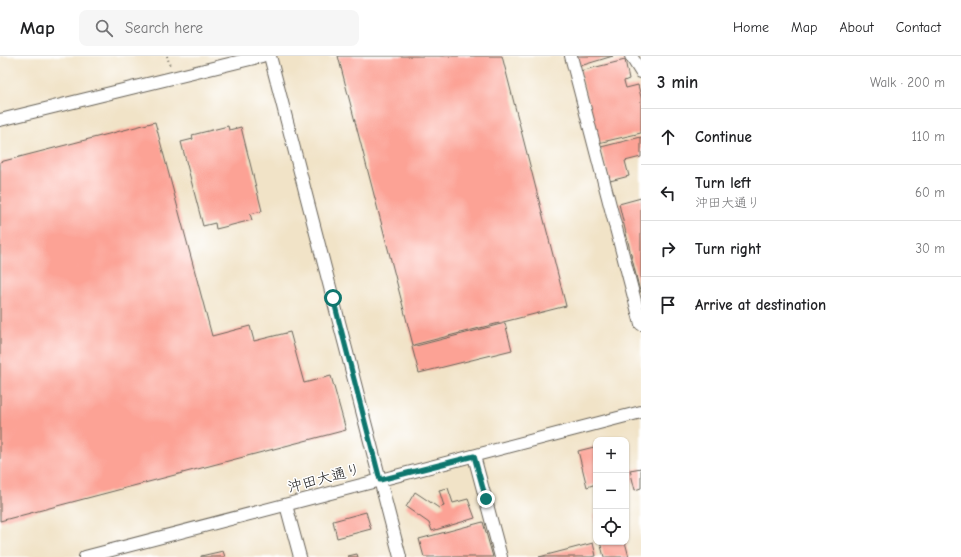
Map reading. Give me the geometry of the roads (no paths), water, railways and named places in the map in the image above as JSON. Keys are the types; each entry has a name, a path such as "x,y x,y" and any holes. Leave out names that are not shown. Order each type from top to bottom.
{"street":[{"path":"0,120 262,56"},
{"path":"270,56 400,557"},
{"path":"571,56 641,324"},
{"path":"631,56 641,72"},
{"name":"沖田大通り","path":"85,557 98,555 641,412"},
{"path":"474,456 501,557"},
{"path":"286,505 300,557"}]}
